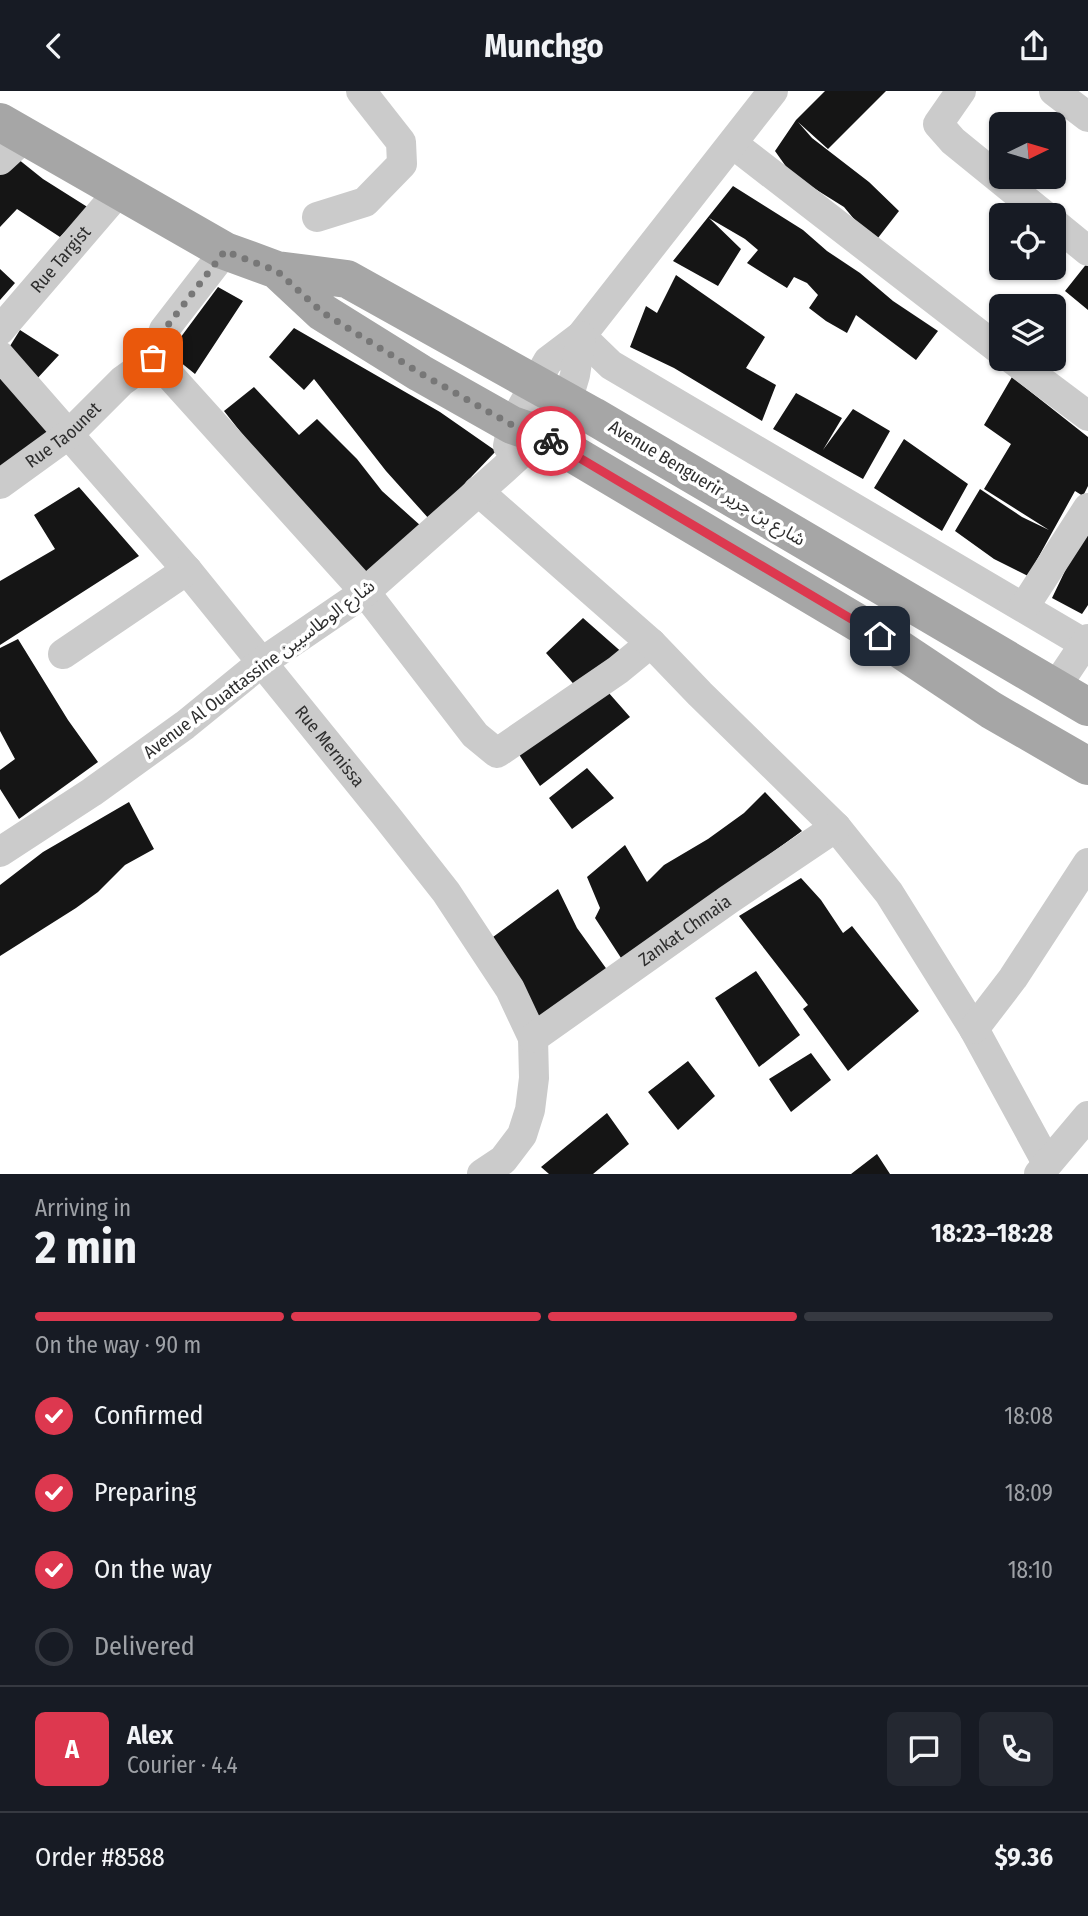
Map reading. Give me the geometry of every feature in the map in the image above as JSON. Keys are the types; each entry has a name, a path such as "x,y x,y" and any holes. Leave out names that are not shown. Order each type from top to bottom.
{"main road":[{"name":"Avenue Benguerir شارع بن جرير","path":"8,140 121,189 225,251 277,271 347,279 535,383 1088,707"},
{"name":"Avenue Benguerir شارع بن جرير","path":"277,271 322,312 420,373 527,430 880,636 991,709 1088,767"}],"street":[{"path":"317,217 365,202 402,164 401,142 361,91"},
{"name":"Avenue Al Ouattassine شارع الوطاسيين","path":"0,852 92,792 185,725 261,663 365,592 504,469 527,430 535,383 548,361 581,336 773,91"},
{"path":"961,91 938,124 953,141 1029,203"},
{"path":"1054,91 1088,117"},
{"path":"733,144 989,342"},
{"name":"Rue Targist","path":"0,330 121,189"},
{"path":"1066,233 1088,251"},
{"name":"Rue Taounet","path":"0,484 69,434 122,381 153,358 164,330 225,251"},
{"path":"581,336 611,365 1086,642 1055,688"},
{"name":"Avenue Al Ouattassine شارع الوطاسيين","path":"527,430 567,402 575,375 581,336"},
{"name":"Rue Mernissa","path":"0,356 187,570 446,892 510,989 533,1038 534,1078 530,1109 522,1135 499,1169"},
{"path":"153,358 365,592 475,735 497,753 618,670 651,643"},
{"path":"1028,371 1088,416"},
{"path":"478,491 651,643 836,827 889,893 974,1029 1043,1168 1088,1116"},
{"path":"1024,607 1088,508"},
{"path":"63,654 187,570"},
{"name":"Zankat Chmaia","path":"533,1038 728,899 836,827"},
{"path":"974,1029 1013,978 1088,863"}],"building":[{"path":"825,91 886,91 828,149 798,122 812,138 869,182 899,211 874,243 844,207 804,182 787,168 775,151 796,120"},
{"path":"13,155 43,179 89,208 60,237 17,209 0,227 0,167"},
{"path":"733,186 803,230 893,301 938,331 916,360 856,315 847,333 826,321 809,308 818,295 807,283 794,277 787,288 747,263 758,250 745,239 709,218 741,249 718,286 673,261"},
{"path":"1088,262 1088,310 1065,291"},
{"path":"0,269 15,283 0,300"},
{"path":"676,275 765,337 746,368 776,385 762,421 674,368 630,347 646,306 657,313"},
{"path":"218,287 243,301 195,374 169,353"},
{"path":"294,328 440,412 496,451 430,520 386,471 314,379 304,390 269,357"},
{"path":"20,330 59,355 34,382 5,354"},
{"path":"0,374 56,430 0,475"},
{"path":"1012,377 1088,437 1088,486 1083,496 1075,491 1028,576 994,559 955,531 980,489 1022,517 1049,530 984,489 1011,444 984,425"},
{"path":"254,387 299,435 317,419 357,459 382,491 421,526 367,577 266,464 224,411"},
{"path":"796,393 842,418 823,450 853,409 890,431 863,479 773,429"},
{"path":"904,439 968,484 942,531 874,488"},
{"path":"79,487 139,556 0,645 0,581 55,549 34,515"},
{"path":"1088,523 1088,605 1082,614 1052,598"},
{"path":"583,618 625,655 579,690 546,653"},
{"path":"18,639 68,720 98,762 19,819 0,789 0,770 15,759 0,731 0,648"},
{"path":"608,692 630,717 540,786 518,753"},
{"path":"587,768 614,798 572,829 549,798"},
{"path":"765,792 802,831 623,961 595,918 600,908 587,877 625,845 647,882 664,865 708,839 744,813"},
{"path":"129,802 154,849 125,865 98,892 76,908 0,956 0,885 43,852"},
{"path":"801,878 821,900 843,933 852,926 919,1011 848,1071 803,1009 808,1005 739,916"},
{"path":"558,889 577,928 608,971 540,1020 493,937"},
{"path":"756,971 800,1035 759,1067 715,998"},
{"path":"811,1053 831,1080 791,1112 769,1079"},
{"path":"688,1061 715,1096 678,1130 648,1092"},
{"path":"607,1113 629,1144 593,1174 549,1174 541,1167"},
{"path":"877,1154 890,1174 851,1174"}],"way so far":[{"path":"153,358 164,330 225,251 277,271 322,312 420,373 512,425 551,441"}],"route":[{"path":"551,441 880,636"}]}
